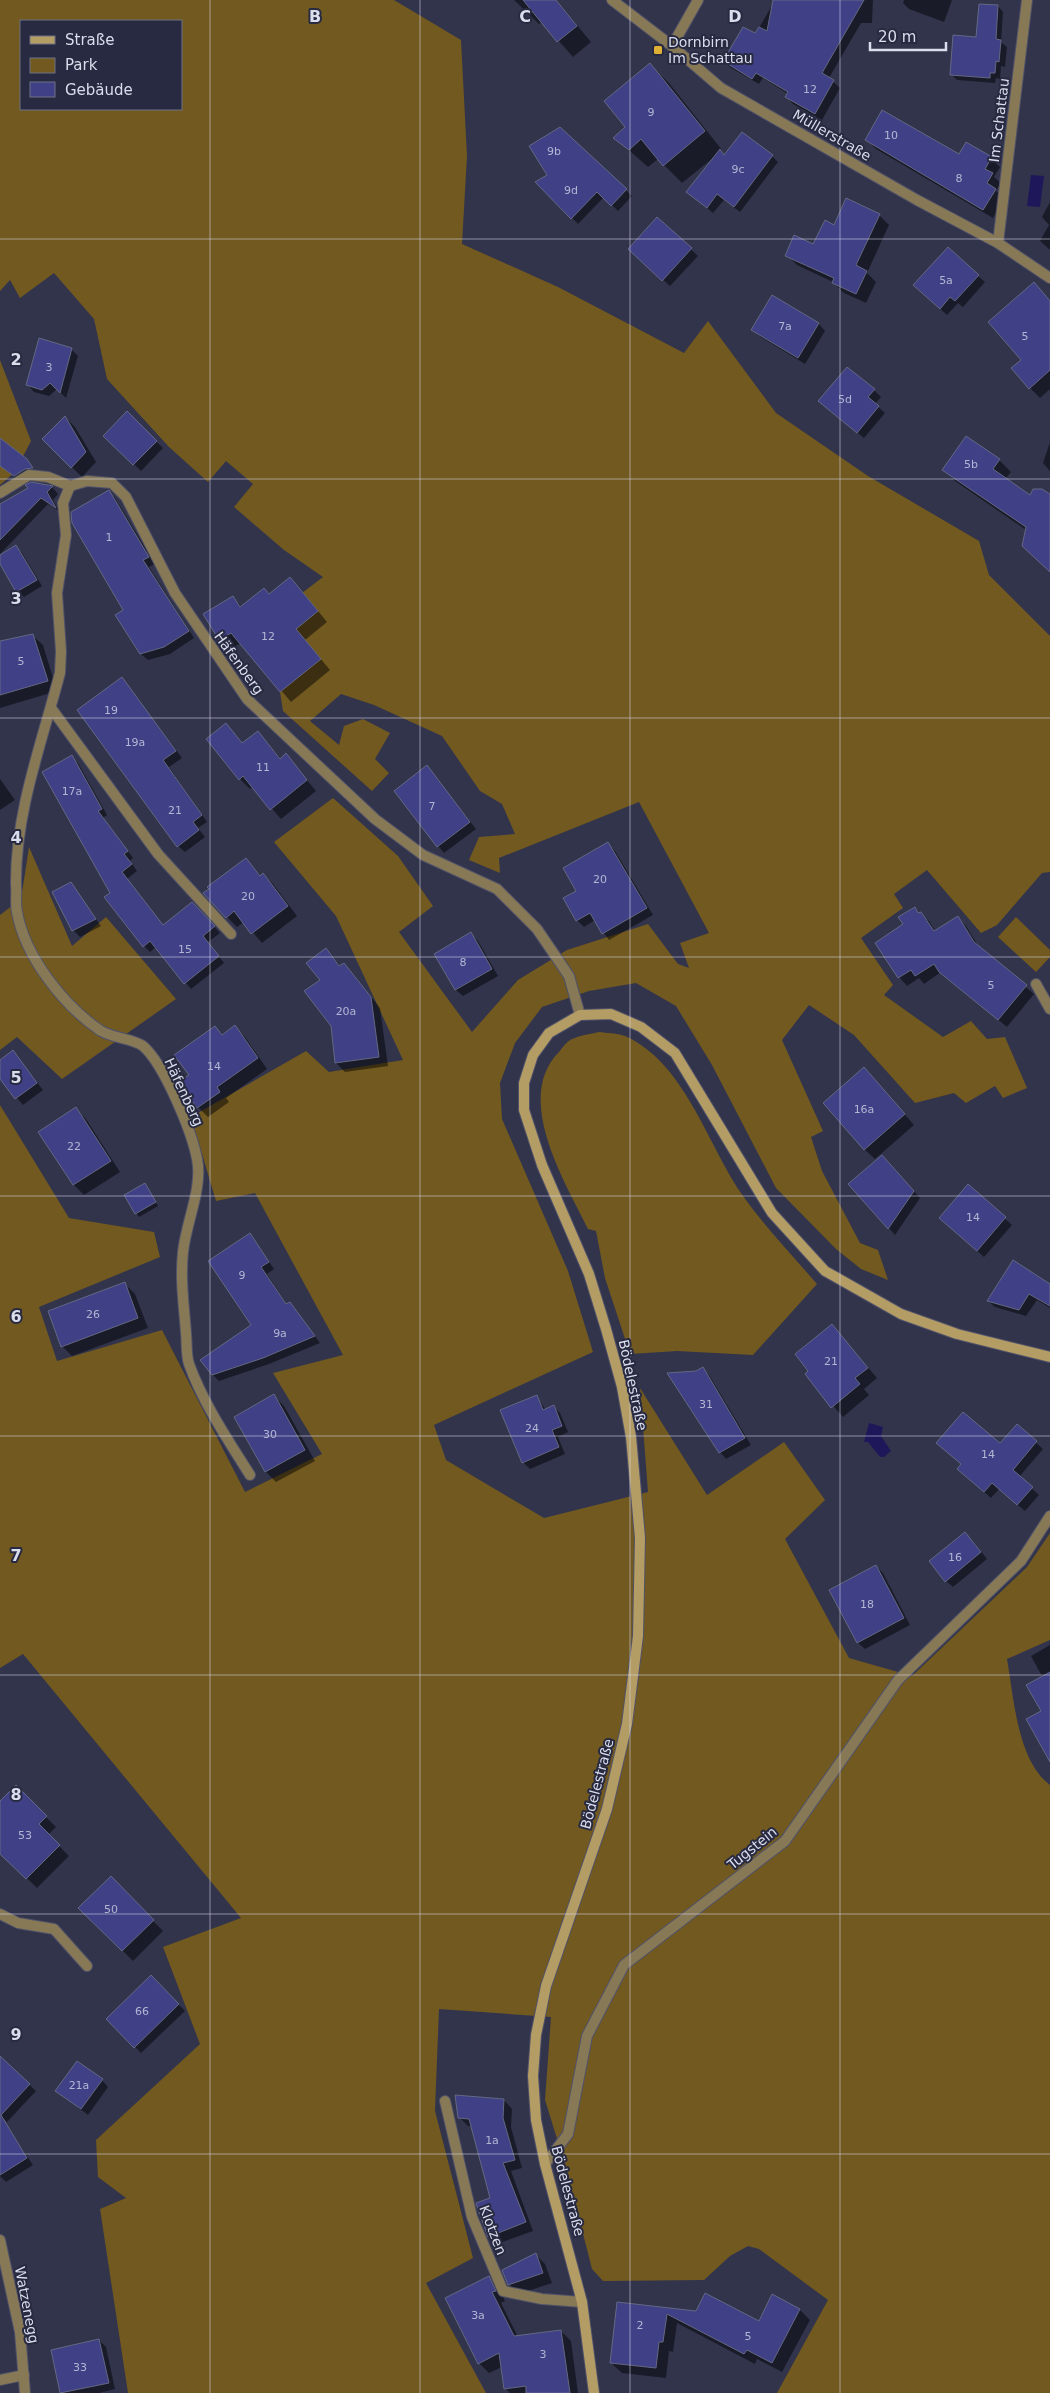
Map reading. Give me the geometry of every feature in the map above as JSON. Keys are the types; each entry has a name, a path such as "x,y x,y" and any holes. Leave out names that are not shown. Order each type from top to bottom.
{"main road":[{"name":"Bödelestraße","path":"595,2393 582,2302 545,2164 536,2120 533,2076 536,2035 546,1986 596,1844 618,1767 634,1676 638,1636 640,1538 631,1437 622,1387 588,1274 542,1165 524,1110 524,1082 533,1055 549,1033 580,1015 611,1014 642,1026 675,1053 772,1213 825,1270 901,1314 957,1334 1050,1357"}],"street":[{"name":"Müllerstraße","path":"612,0 672,46 721,88 918,200 998,243 1050,278"},
{"path":"672,46 698,0"},
{"name":"Im Schattau","path":"998,243 1027,0"},
{"path":"0,493 29,475 48,477 70,486"},
{"name":"Häfenberg","path":"250,1475 216,1420 189,1363 182,1298 183,1253 188,1219 198,1185 197,1160 180,1111 159,1065 142,1045 102,1032 59,993 41,969 25,936 17,912 18,843 25,807 60,673 61,651 57,593 66,536 63,503 70,486 87,481 112,483 126,497 175,593 247,699 375,819 423,855 497,889 537,929 569,976 580,1015"},
{"path":"51,708 158,854 230,934"},
{"path":"1036,984 1050,1009"},
{"name":"Tugstein","path":"545,2164 568,2134 587,2036 624,1965 785,1841 898,1680 1021,1562 1050,1516"},
{"path":"0,1914 18,1923 54,1929 87,1966"},
{"name":"Klotzen","path":"445,2101 472,2217 503,2291 542,2300 582,2302"},
{"name":"Watzenegg","path":"0,2240 20,2332 25,2393"},
{"path":"0,2380 24,2375"}],"green space":[{"path":"0,0 394,0 461,40 467,156 462,244 558,287 684,353 708,321 776,413 868,476 979,541 989,575 1050,636 1050,872 1042,873 997,925 981,933 927,870 894,894 903,908 861,938 893,985 884,995 943,1037 971,1021 987,1039 1005,1037 1027,1088 1003,1098 995,1086 966,1103 954,1093 915,1103 854,1035 809,1005 782,1040 823,1131 811,1137 822,1171 860,1243 878,1250 888,1280 861,1269 836,1249 776,1188 712,1065 676,1006 636,983 589,991 542,1007 515,1043 500,1083 502,1119 568,1271 593,1352 434,1425 446,1460 544,1518 648,1492 640,1388 707,1495 784,1442 825,1500 785,1539 849,1658 912,1676 1027,1567 1050,1533 1050,1640 1007,1659 1015,1709 1024,1744 1030,1760 1039,1774 1050,1785 1050,2393 777,2393 828,2300 759,2249 748,2246 730,2256 704,2280 603,2281 592,2269 567,2171 545,2100 551,2017 439,2009 435,2111 473,2258 426,2283 486,2393 128,2393 100,2209 126,2198 98,2177 96,2140 200,2044 163,1947 241,1918 23,1654 0,1668 0,1105 69,1218 154,1232 160,1257 39,1307 57,1361 162,1330 245,1492 322,1454 273,1373 343,1355 255,1193 216,1201 191,1117 306,1051 329,1072 403,1060 336,916 274,842 333,798 398,856 433,906 399,932 472,1032 518,980 567,950 648,924 678,964 689,968 680,943 709,933 639,802 499,858 500,873 469,860 479,837 515,834 502,804 480,791 442,736 374,705 341,694 310,721 339,745 344,726 363,719 390,733 375,759 389,773 372,791 283,711 280,692 320,659 296,629 302,593 323,577 284,550 234,507 253,484 226,461 208,482 169,447 107,379 94,319 54,273 20,298 10,280 0,291"},
{"path":"0,360 31,441 15,472 0,485"},
{"path":"29,847 72,946 106,917 176,999 62,1079 17,1037 0,1050 0,915 21,899"},
{"path":"1016,917 1050,950 1050,957 1036,972 998,937"},
{"path":"599,1032 625,1036 646,1048 663,1064 679,1084 741,1193 768,1228 817,1284 753,1355 677,1351 630,1354 605,1278 596,1231 588,1229 567,1188 548,1140 542,1116 541,1092 546,1071 568,1041 579,1036"}],"shaded area":[{"path":"1031,175 1044,176 1040,207 1027,206"},
{"path":"869,1423 883,1427 881,1436 891,1451 884,1457 880,1457 868,1442 864,1442"}],"building":[{"path":"523,0 556,0 577,26 557,42"},
{"path":"773,0 864,0 822,73 834,80 815,114 785,97 788,92 756,73 752,79 723,61 743,27 755,33 759,27 767,31"},
{"path":"979,4 998,5 996,39 1001,40 999,62 996,61 995,73 990,73 990,78 950,75 953,35 976,37"},
{"path":"650,63 705,131 663,166 641,139 629,150 613,138 625,127 604,101"},
{"path":"882,110 959,154 966,142 992,157 985,169 993,173 987,183 996,189 983,210 865,140"},
{"path":"560,127 627,189 611,206 597,192 571,219 535,182 547,175 529,146"},
{"path":"742,132 773,155 734,207 717,194 707,208 686,192 720,149 724,155"},
{"path":"846,198 880,214 856,265 867,271 856,294 832,283 834,278 785,256 794,235 813,244 825,220 834,225"},
{"path":"657,217 692,248 662,281 628,249"},
{"path":"948,247 979,275 955,301 950,297 940,309 913,285"},
{"path":"1034,282 1050,301 1050,370 1029,389 1011,368 1021,360 988,322"},
{"path":"772,295 819,323 798,358 751,330"},
{"path":"39,338 72,348 60,393 50,383 42,390 26,385"},
{"path":"847,367 875,389 868,397 879,406 857,433 818,401"},
{"path":"127,411 157,441 133,465 103,436"},
{"path":"65,416 86,452 71,468 42,439"},
{"path":"966,436 1000,459 993,469 1030,495 1033,489 1042,489 1050,494 1050,572 1022,546 1026,527 942,470"},
{"path":"0,438 27,459 33,468 25,469 14,476 0,466"},
{"path":"31,482 53,486 47,492 56,508 41,498 0,540 0,504 28,488 25,485"},
{"path":"109,490 149,557 143,560 189,631 164,647 140,654 115,615 123,610 72,523 71,512"},
{"path":"16,545 37,580 16,592 0,564 0,555"},
{"path":"290,577 318,611 296,629 321,659 280,692 231,633 219,640 203,614 233,596 240,607 264,588 269,594"},
{"path":"33,634 48,681 0,695 0,641"},
{"path":"122,677 176,751 163,760 202,815 193,822 199,830 177,847 77,710"},
{"path":"226,723 242,743 258,731 280,759 286,753 307,780 270,810 243,776 239,780 206,739"},
{"path":"72,755 102,809 98,811 128,851 124,854 132,864 122,872 163,925 192,902 215,926 203,936 219,956 184,984 150,941 143,947 104,897 110,893 42,772"},
{"path":"427,765 470,822 437,847 394,791"},
{"path":"608,842 647,908 602,934 590,913 576,921 563,898 576,891 563,868"},
{"path":"246,858 260,876 263,873 288,906 251,934 234,911 226,918 203,893 209,889 207,887"},
{"path":"71,882 96,919 72,931 52,892"},
{"path":"915,907 918,913 921,912 934,931 958,916 974,942 1027,985 998,1020 939,972 934,964 915,976 911,970 898,978 875,943 903,924 898,917"},
{"path":"471,932 492,969 455,990 434,954"},
{"path":"326,948 339,966 344,963 371,997 379,1057 335,1063 331,1026 304,991 320,980 306,963"},
{"path":"235,1025 258,1058 217,1087 220,1092 197,1108 179,1082 189,1075 174,1055 215,1026 222,1035"},
{"path":"13,1050 37,1083 15,1099 0,1079 0,1060"},
{"path":"864,1067 905,1114 864,1150 823,1103"},
{"path":"76,1107 111,1161 73,1185 38,1132"},
{"path":"882,1155 914,1191 888,1229 848,1184"},
{"path":"145,1183 156,1202 135,1214 124,1195"},
{"path":"968,1184 1006,1217 977,1251 939,1218"},
{"path":"250,1233 269,1262 261,1267 286,1304 290,1302 315,1336 263,1358 212,1375 200,1360 251,1325 208,1261"},
{"path":"1013,1260 1050,1284 1050,1306 1029,1294 1019,1310 987,1301"},
{"path":"125,1282 138,1318 61,1347 48,1311"},
{"path":"832,1324 868,1368 855,1378 860,1384 831,1408 805,1374 808,1371 795,1354"},
{"path":"703,1367 745,1438 719,1453 667,1373 696,1371"},
{"path":"274,1394 305,1450 265,1472 234,1417"},
{"path":"537,1395 543,1410 554,1405 562,1426 552,1430 559,1447 522,1463 500,1410"},
{"path":"963,1412 1000,1443 1017,1424 1037,1441 1013,1470 1033,1487 1017,1505 992,1483 984,1492 957,1469 961,1464 936,1443"},
{"path":"965,1532 981,1552 945,1582 929,1561"},
{"path":"876,1565 904,1618 857,1643 829,1590"},
{"path":"1050,1672 1050,1762 1026,1719 1041,1711 1026,1685"},
{"path":"16,1785 47,1816 39,1824 60,1845 26,1879 0,1854 0,1801"},
{"path":"111,1876 154,1920 122,1951 78,1908"},
{"path":"151,1975 179,2004 134,2048 106,2019"},
{"path":"0,2056 30,2084 1,2115 27,2158 0,2175"},
{"path":"77,2061 103,2079 81,2109 55,2091"},
{"path":"455,2095 504,2099 503,2118 515,2160 503,2163 526,2222 488,2237 476,2203 490,2198 469,2119 458,2118"},
{"path":"536,2253 543,2273 508,2285 502,2270"},
{"path":"489,2276 496,2291 492,2292 514,2336 561,2330 570,2393 526,2393 526,2386 504,2389 499,2353 478,2364 445,2298"},
{"path":"705,2293 759,2321 772,2294 800,2309 772,2363 747,2350 744,2354 667,2314 663,2342 659,2342 656,2368 610,2363 617,2302 696,2311"},
{"path":"99,2339 109,2383 60,2393 51,2350"}],"place":[{"name":"Dornbirn Im Schattau","path":"658,50"}]}
